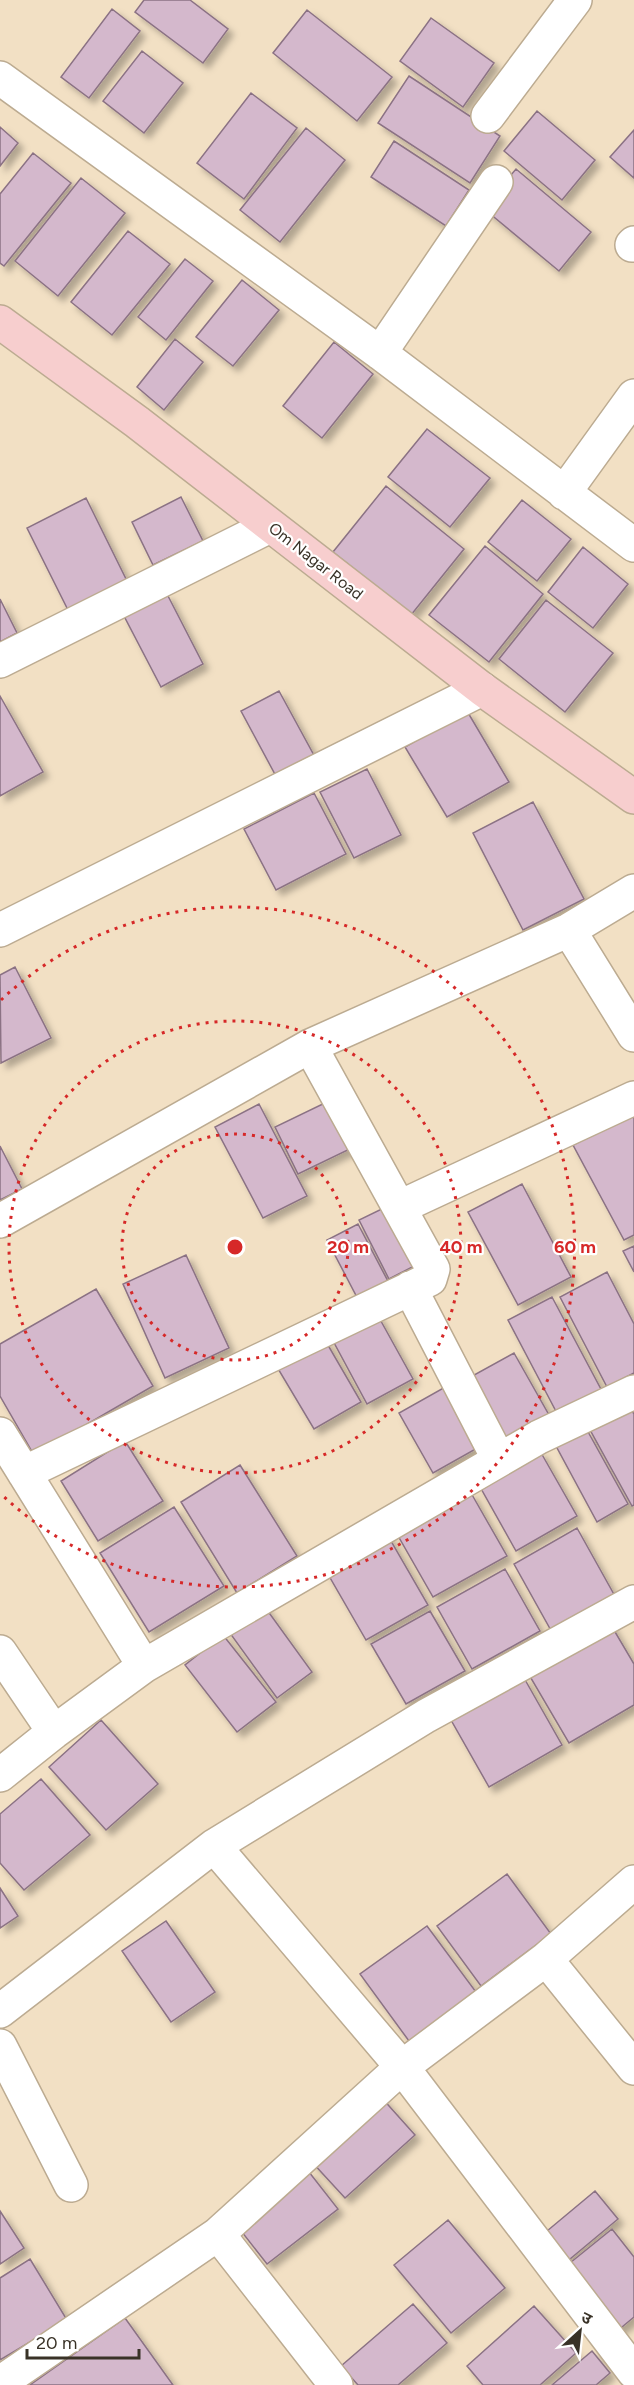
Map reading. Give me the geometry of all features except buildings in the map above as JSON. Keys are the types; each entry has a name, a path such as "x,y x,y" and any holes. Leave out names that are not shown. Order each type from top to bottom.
{"street":[{"path":"488,116 575,0"},
{"path":"0,78 380,353 634,544"},
{"path":"380,353 496,182"},
{"name":"Om Nagar Road","path":"0,322 137,422 482,689 634,798"},
{"path":"564,493 634,396"},
{"path":"0,661 270,526"},
{"path":"0,930 482,689"},
{"path":"0,1221 310,1046 569,930 634,891"},
{"path":"569,930 634,1035"},
{"path":"24,1473 430,1279 433,1269 310,1046"},
{"path":"400,1207 634,1098"},
{"path":"410,1288 499,1460"},
{"path":"0,1775 144,1666 539,1437 634,1392"},
{"path":"0,1434 144,1666"},
{"path":"0,2011 214,1846 426,1716 634,1602"},
{"path":"0,1652 54,1732"},
{"path":"214,1846 402,2067 634,2372"},
{"path":"0,2383 218,2234 402,2067 546,1959 634,1882"},
{"path":"546,1959 634,2068"},
{"path":"0,2046 70,2185"},
{"path":"218,2234 336,2385"}]}
